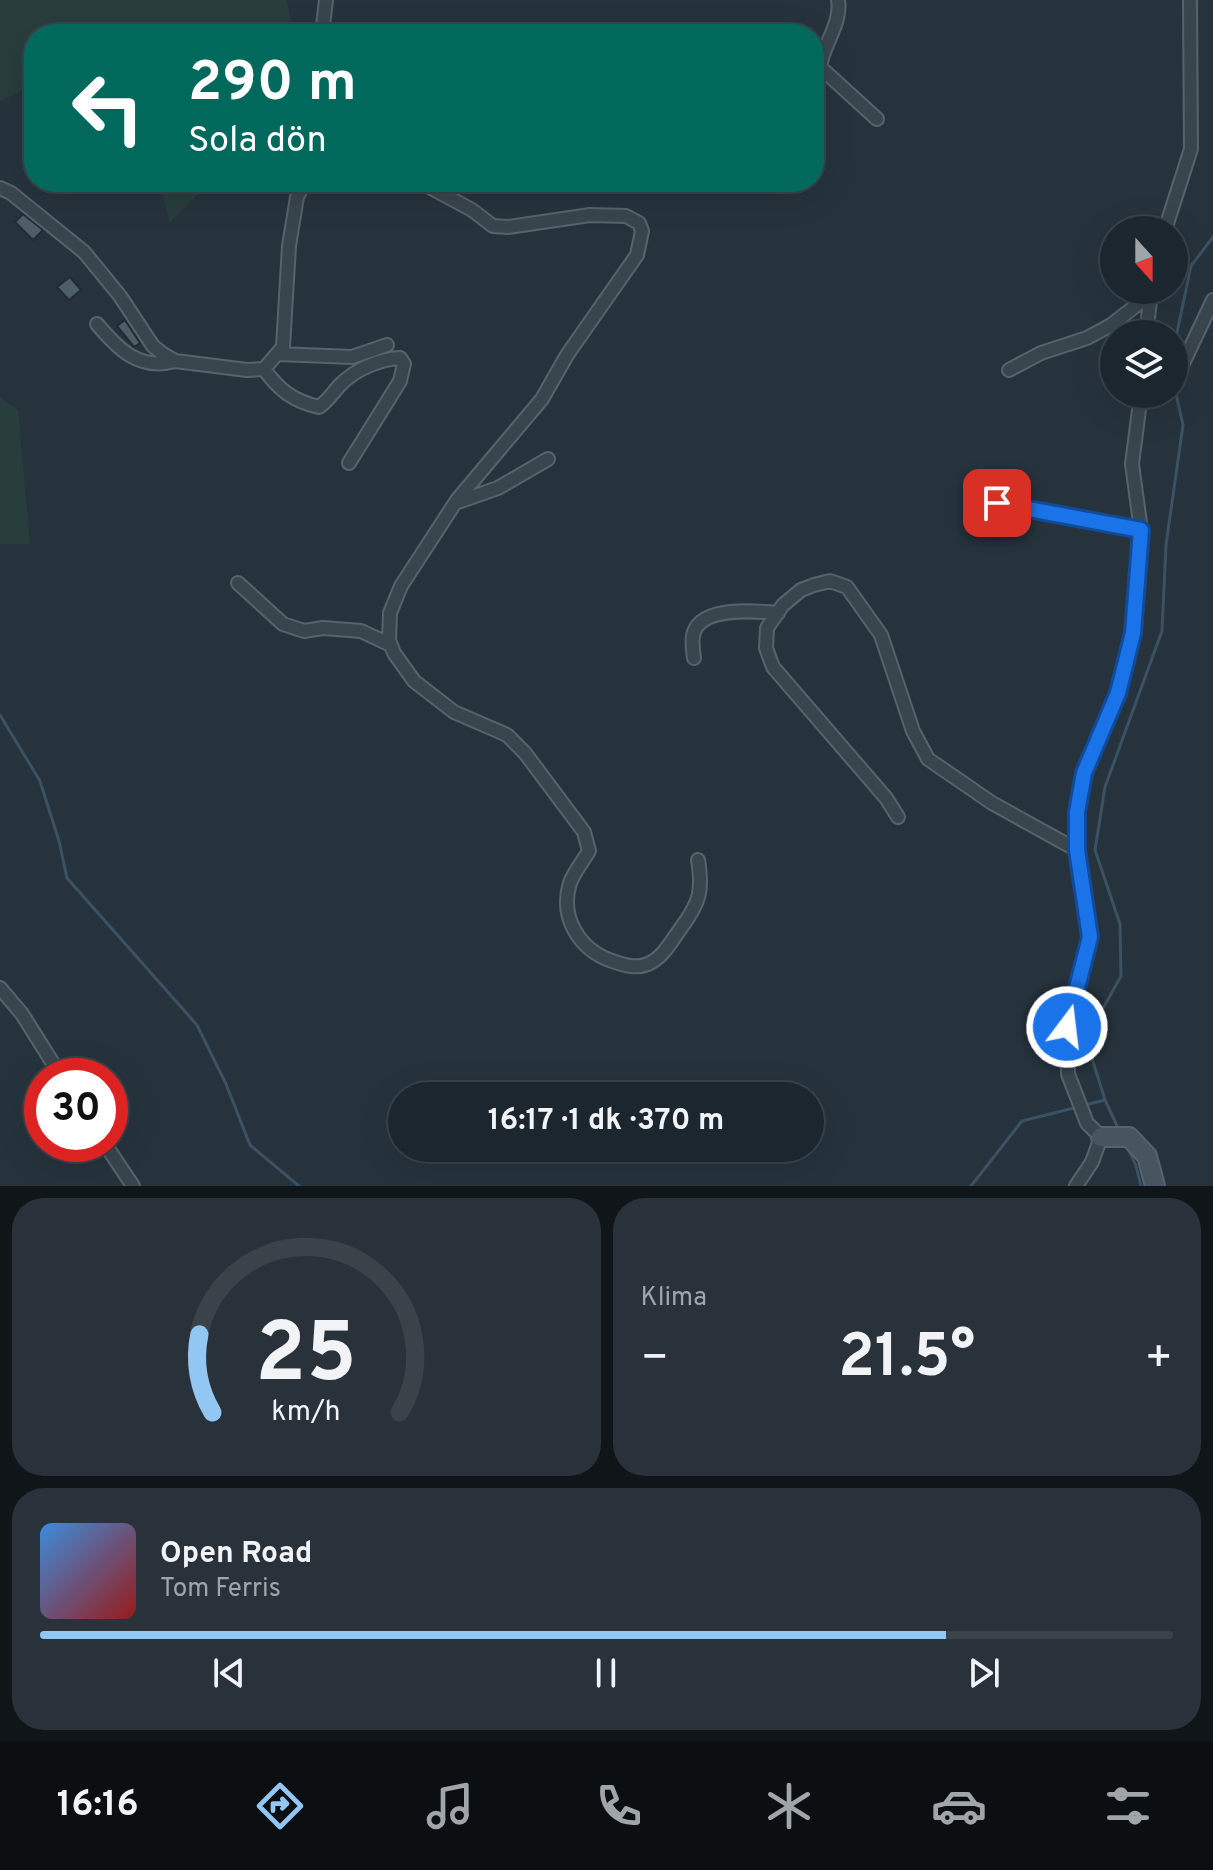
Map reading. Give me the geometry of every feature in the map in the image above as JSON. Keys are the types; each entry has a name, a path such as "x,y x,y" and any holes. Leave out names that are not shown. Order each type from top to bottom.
{"street":[{"path":"323,24 326,0"},
{"path":"824,50 840,10 838,0"},
{"path":"1169,216 1191,149 1190,0"},
{"path":"824,71 877,119"},
{"path":"0,188 11,193 84,252 120,296 153,346 175,361"},
{"path":"97,324 127,356 160,365 175,361 247,370 264,369 283,347 289,246 300,192"},
{"path":"439,192 472,210 493,226 508,227 590,215 626,216 639,223 642,231 637,255 567,355 542,399 455,503 401,586 390,613 391,645 414,681 454,712 507,735 525,753 584,832 589,851 570,883 568,905 570,920 581,944 600,957 627,967 648,964 665,951 697,904 701,880 698,860"},
{"path":"1188,353 1213,300"},
{"path":"1009,370 1041,353 1087,338 1111,325 1136,304"},
{"path":"278,354 352,357 387,345"},
{"path":"264,369 276,387 297,401 319,407 348,378 387,359 400,358 404,364 400,381 349,463"},
{"path":"1139,408 1132,464 1141,530 1133,633 1118,693 1084,773 1077,812 1077,850 1090,937 1067,1027 1068,1074 1087,1123 1101,1137 1129,1137 1147,1156 1155,1186"},
{"path":"455,503 498,488 548,459"},
{"path":"997,503 1141,530"},
{"path":"898,817 886,798 773,667 766,648 767,628 801,590 830,581 847,587 881,635 913,731 928,759 992,803 1077,850"},
{"path":"238,583 283,624 304,631 323,628 361,631 391,645"},
{"path":"694,658 692,636 697,625 719,614 744,610 778,613"},
{"path":"0,988 22,1014 50,1058"},
{"path":"1076,1186 1092,1162 1101,1137"},
{"path":"117,1162 133,1186"}],"green space":[{"path":"0,0 287,0 291,24 24,24 24,89 0,101"},
{"path":"162,192 200,192 170,222"},
{"path":"0,397 18,410 30,544 0,544"}],"building":[{"path":"23,214 43,230 33,240 15,222"},
{"path":"70,277 81,290 69,300 57,287"},
{"path":"125,320 140,343 134,347 117,326"}],"waterway":[{"path":"1180,320 1191,266 1213,237"},
{"path":"1118,1128 1105,1100 1086,1039 1121,976 1120,924 1095,850 1105,787 1162,631 1166,545 1183,425 1179,408"},
{"path":"0,715 40,781 67,878 197,1025 226,1084 250,1145 299,1186"},
{"path":"1085,1105 1105,1100"},
{"path":"971,1186 1022,1121 1078,1107"},
{"path":"1127,1146 1141,1186"}],"route":[{"path":"997,503 1141,530 1133,633 1118,693 1084,773 1077,812 1077,850 1090,937 1067,1027"}]}
